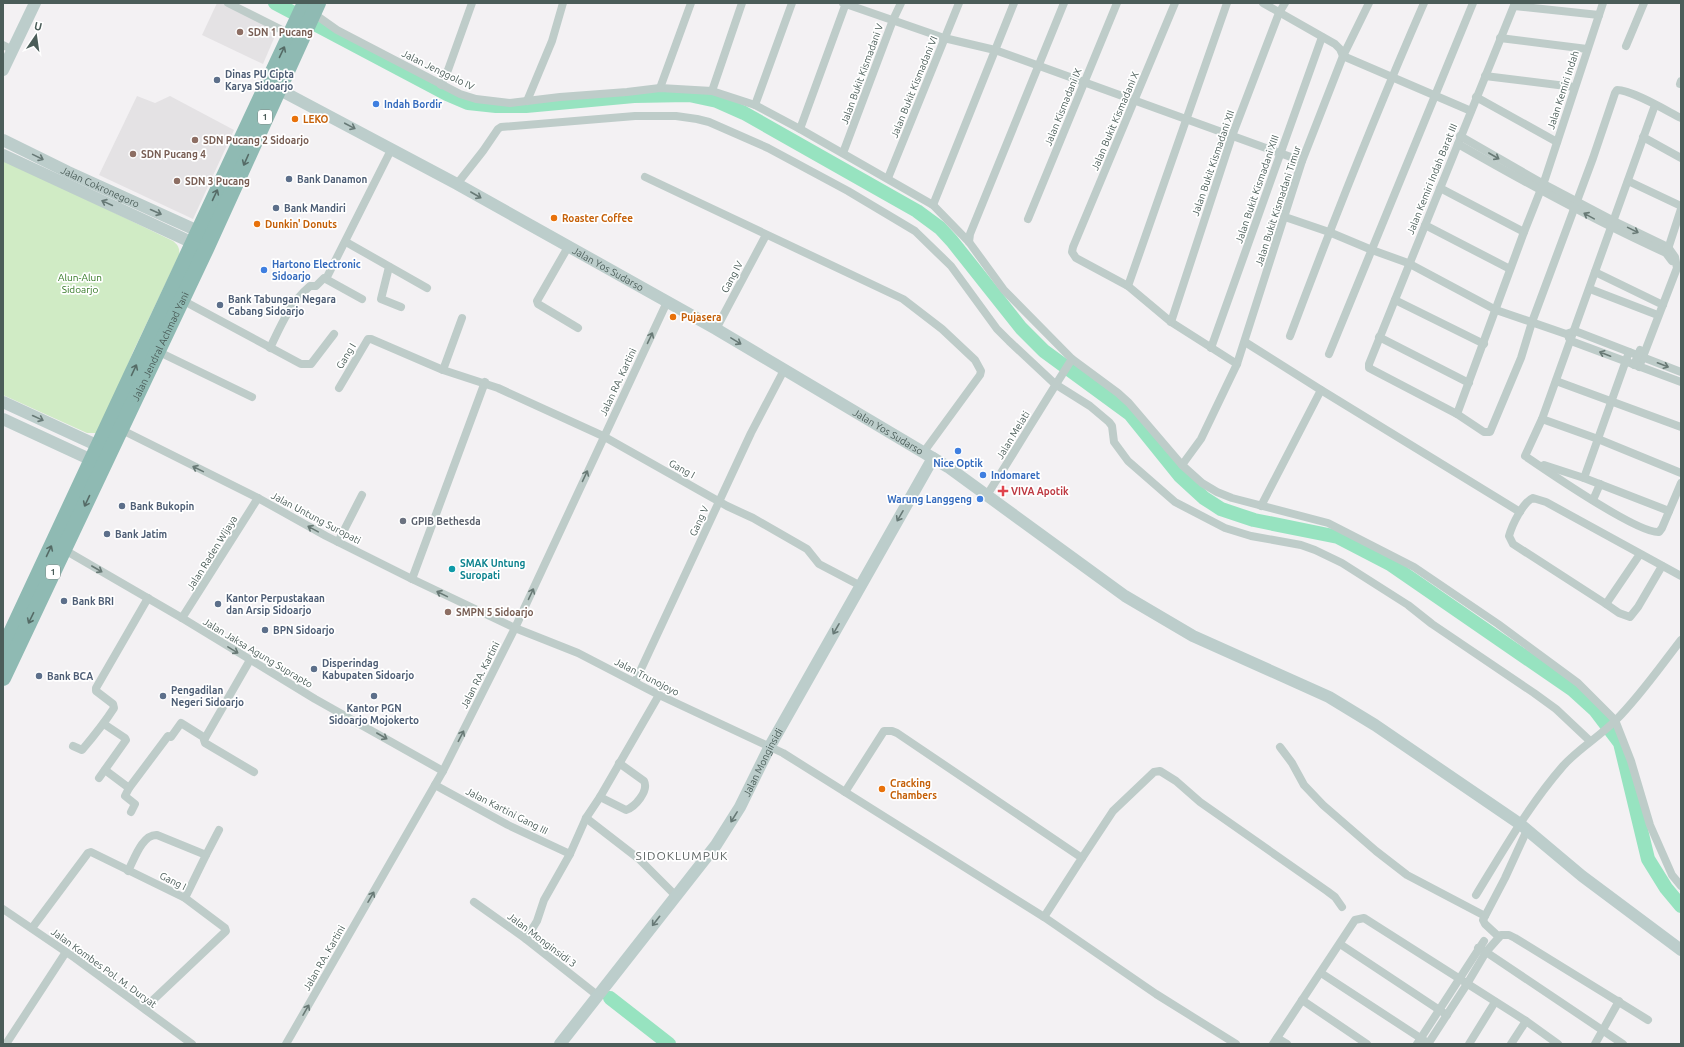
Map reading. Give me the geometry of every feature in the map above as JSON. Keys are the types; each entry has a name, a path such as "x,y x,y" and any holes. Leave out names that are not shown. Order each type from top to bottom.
{"highway":[{"name":"Jalan Jendral Achmad Yani","path":"114,427 157,351 182,300 199,241 278,88 304,16"},
{"name":"Jalan Jendral Achmad Yani","path":"3,650 114,427 304,16"},
{"name":"Jalan Jendral Achmad Yani","path":"3,678 63,549 100,456"}],"street":[{"path":"3,70 8,47 35,3"},
{"name":"Jalan Jenggolo IV","path":"228,3 304,16 337,30 441,85 460,94 476,99 504,103 660,88 712,91 755,105 888,178 933,205 969,242 1004,290 1070,362 1097,376 1130,403 1182,465 1198,480 1217,492 1232,498 1328,523 1414,567 1498,624 1578,683 1613,722"},
{"path":"441,85 448,70 472,3"},
{"path":"527,101 552,41 563,3"},
{"path":"660,88 691,3"},
{"path":"712,91 742,3"},
{"path":"755,105 792,3"},
{"path":"800,129 845,3 944,38 995,50 1187,119 1279,154 1302,161"},
{"name":"Jalan Bukit Kismadani V","path":"843,153 893,20 901,3"},
{"name":"Jalan Bukit Kismadani VI","path":"888,178 959,3"},
{"path":"933,205 1014,3"},
{"path":"969,242 970,234 1037,66 1064,3"},
{"name":"Jalan Kismadani IX","path":"1028,219 1117,3"},
{"name":"Jalan Bukit Kismadani X","path":"1128,286 1076,258 1072,252 1175,3"},
{"path":"1227,3 1128,286 1170,322 1237,364"},
{"path":"1263,3 1322,37 1340,49 1343,56 1471,111"},
{"name":"Jalan Bukit Kismadani XII","path":"1170,322 1232,136 1279,13 1285,3"},
{"name":"Jalan Bukit Kismadani Timur","path":"1182,465 1201,440 1237,364 1302,161 1343,56 1369,3"},
{"path":"1290,336 1329,232 1424,3"},
{"path":"1330,354 1473,3"},
{"name":"Jalan Kemiri Indah","path":"1457,414 1484,344 1510,269 1542,187 1603,3"},
{"path":"1626,46 1644,3"},
{"path":"1514,4 1599,15"},
{"name":"Jalan Kemiri Indah Barat III","path":"1457,414 1374,371 1369,368 1369,364 1395,300 1408,263 1440,188 1514,4"},
{"name":"Jalan Bukit Kismadani XIII","path":"1211,348 1322,37"},
{"path":"1500,38 1588,49"},
{"path":"1485,76 1574,87"},
{"name":"Jalan Yos Sudarso","path":"278,88 392,148 716,329 928,455 948,467 1125,596 1193,636 1329,697 1375,725 1524,827 1582,876 1681,950"},
{"path":"1457,414 1484,432 1490,432 1521,358 1532,322 1617,90 1655,105 1681,118"},
{"path":"1476,97 1557,142"},
{"path":"1655,105 1542,419 1525,456 1593,500 1644,529 1654,532 1659,532 1662,528 1681,483"},
{"path":"456,184 501,127 635,116 676,116 709,122 768,148 848,191 915,231 951,266 997,328 1023,355 1090,406 1108,422 1112,426 1114,442 1128,461 1175,502 1225,528 1251,536 1301,545 1342,563 1408,605 1432,624 1540,697 1593,739"},
{"path":"1643,137 1681,158"},
{"name":"Jalan Cokronegoro","path":"3,140 68,172 199,241"},
{"path":"1459,140 1612,225 1667,250 1672,260 1672,267 1661,304 1640,356 1612,401 1584,478"},
{"path":"270,348 286,314 303,292 310,286 316,286 324,278 326,279 346,242 392,148"},
{"name":"Jalan Cokronegoro","path":"3,156 199,241"},
{"path":"645,177 903,299 942,329 975,360 981,371 980,374 928,455"},
{"path":"1628,181 1681,208 1667,250"},
{"path":"1440,188 1524,232"},
{"path":"1285,217 1329,232 1408,263 1496,310 1571,335 1630,352 1681,372"},
{"path":"1424,225 1510,269"},
{"name":"Gang IV","path":"716,329 766,235"},
{"path":"346,242 427,288"},
{"path":"568,247 537,301 538,304 578,328"},
{"path":"389,267 381,299 401,307"},
{"path":"1595,272 1661,304"},
{"path":"326,279 362,299"},
{"path":"1590,289 1655,314"},
{"path":"182,300 301,364 311,364 334,334"},
{"path":"1395,300 1484,344"},
{"name":"Jalan RA. Kartini","path":"286,1044 443,771 515,628 666,302"},
{"path":"1640,356 1655,314 1661,304"},
{"path":"443,370 462,318"},
{"path":"1571,335 1633,365 1681,382"},
{"path":"1379,337 1469,383"},
{"name":"Gang I","path":"338,388 369,339 443,370 485,382 603,436 807,549 819,564 861,586"},
{"path":"1245,342 1520,512"},
{"path":"157,351 252,397"},
{"path":"1630,352 1633,365"},
{"name":"Jalan Melati","path":"987,495 1070,362"},
{"name":"Gang V","path":"635,682 751,433 784,370"},
{"path":"1556,381 1681,427"},
{"path":"412,579 485,382"},
{"path":"1261,506 1321,390"},
{"path":"3,402 100,456"},
{"path":"3,419 100,456"},
{"path":"1542,419 1598,439 1681,473"},
{"name":"Jalan Untung Suropati","path":"114,427 258,498 338,542 515,628"},
{"name":"Jalan Monginsidi","path":"560,1044 716,845 740,807 770,746 861,586 928,455"},
{"path":"1534,462 1584,478 1669,511"},
{"path":"1593,500 1600,484"},
{"path":"338,542 362,495"},
{"name":"Jalan Raden Wijaya","path":"182,618 258,498"},
{"path":"1662,566 1630,617 1619,613 1513,544 1509,536 1520,512 1529,500 1533,498 1538,499 1681,576"},
{"name":"Jalan Jaksa Agung Suprapto","path":"63,549 315,698 443,771"},
{"path":"1606,604 1640,554"},
{"path":"73,746 82,750 96,731 104,724 114,708 114,705 96,691 96,688 148,598"},
{"name":"Jalan Trunojoyo","path":"515,628 578,653 659,695 770,746 1044,917 1156,994 1236,1044"},
{"path":"1476,894 1524,827 1564,766 1613,722 1637,696 1681,640"},
{"path":"250,660 205,738 205,743 254,772"},
{"path":"526,939 537,921 544,900 570,854 586,818 600,797 659,695"},
{"path":"1613,722 1631,761 1650,825 1672,875 1681,886"},
{"path":"130,812 135,804 123,797 168,736 170,737 180,723 205,738"},
{"path":"99,778 126,740 104,724"},
{"path":"845,792 879,737 884,731 892,731 1082,858"},
{"path":"1280,747 1292,763 1304,785 1323,805 1376,850 1407,875 1485,916"},
{"path":"600,797 626,810 636,804 642,794 645,786 644,781 618,764"},
{"path":"105,770 129,788"},
{"path":"1044,917 1113,811 1154,772 1160,771 1176,781 1200,802 1327,890 1335,897 1342,907"},
{"name":"Jalan Kartini Gang III","path":"435,785 508,825 570,854"},
{"path":"586,818 639,859 676,896"},
{"path":"1499,937 1485,924 1483,920 1505,878 1524,827"},
{"path":"185,898 219,830"},
{"path":"128,871 143,842 152,834 206,855"},
{"name":"Gang I","path":"32,928 88,853 91,852 185,898 225,928 226,931 152,1001 146,1010"},
{"name":"Jalan Monginsidi 3","path":"474,902 526,939 597,996"},
{"name":"Jalan Kombes Pol. M. Duryat","path":"3,909 66,952 192,1044"},
{"path":"1287,1044 1275,1041 1355,920 1364,918 1526,1021 1555,1043"},
{"path":"1321,972 1419,1041 1428,1044 1459,979 1482,950 1499,937 1505,935 1515,938 1648,1020"},
{"path":"1419,1041 1467,984 1482,950 1484,940"},
{"path":"1340,944 1443,1012"},
{"path":"1482,950 1623,1044"},
{"path":"6,1044 66,952"},
{"path":"1302,1000 1367,1044"},
{"path":"1595,1044 1619,1001"},
{"path":"1469,1044 1495,1002"},
{"path":"1511,1044 1526,1021"}],"shaded area":[{"name":"SDN 1 Pucang","path":"217,3 226,3 278,29 263,64 202,35"},
{"name":"SDN Pucang 4","path":"137,96 155,103 170,96 234,130 193,219 99,175"}],"green space":[{"name":"Alun-Alun Sidoarjo","path":"3,159 173,241 179,249 179,255 133,352 102,426 96,433 87,433 3,395"}],"waterway":[{"path":"275,3 447,94 468,103 496,106 526,106 634,96 689,95 717,101 744,113 917,211 940,228 952,241 1021,328 1044,351 1130,414 1180,476 1204,498 1221,509 1254,520 1338,537 1390,564 1573,690 1595,710 1620,743 1648,859 1666,888 1681,906"},
{"path":"610,998 669,1044"}],"place":[{"name":"SDN 1 Pucang","path":"240,32"},
{"name":"Dinas PU Cipta Karya Sidoarjo","path":"217,80"},
{"name":"Indah Bordir","path":"376,104"},
{"name":"LEKO","path":"295,119"},
{"name":"SDN Pucang 2 Sidoarjo","path":"195,140"},
{"name":"SDN Pucang 4","path":"133,154"},
{"name":"Bank Danamon","path":"289,179"},
{"name":"SDN 3 Pucang","path":"177,181"},
{"name":"Bank Mandiri","path":"276,208"},
{"name":"Roaster Coffee","path":"554,218"},
{"name":"Dunkin' Donuts","path":"257,224"},
{"name":"Hartono Electronic Sidoarjo","path":"264,270"},
{"name":"Bank Tabungan Negara Cabang Sidoarjo","path":"220,305"},
{"name":"Pujasera","path":"673,317"},
{"name":"Nice Optik","path":"958,451"},
{"name":"Indomaret","path":"983,475"},
{"name":"VIVA Apotik","path":"1003,491"},
{"name":"Warung Langgeng","path":"980,499"},
{"name":"Bank Bukopin","path":"122,506"},
{"name":"GPIB Bethesda","path":"403,521"},
{"name":"Bank Jatim","path":"107,534"},
{"name":"SMAK Untung Suropati","path":"452,569"},
{"name":"Bank BRI","path":"64,601"},
{"name":"Kantor Perpustakaan dan Arsip Sidoarjo","path":"218,604"},
{"name":"SMPN 5 Sidoarjo","path":"448,612"},
{"name":"BPN Sidoarjo","path":"265,630"},
{"name":"Disperindag Kabupaten Sidoarjo","path":"314,669"},
{"name":"Bank BCA","path":"39,676"},
{"name":"Pengadilan Negeri Sidoarjo","path":"163,696"},
{"name":"Kantor PGN Sidoarjo Mojokerto","path":"374,696"},
{"name":"Cracking Chambers","path":"882,789"}],"district":[{"name":"SIDOKLUMPUK","path":"682,855"}]}
